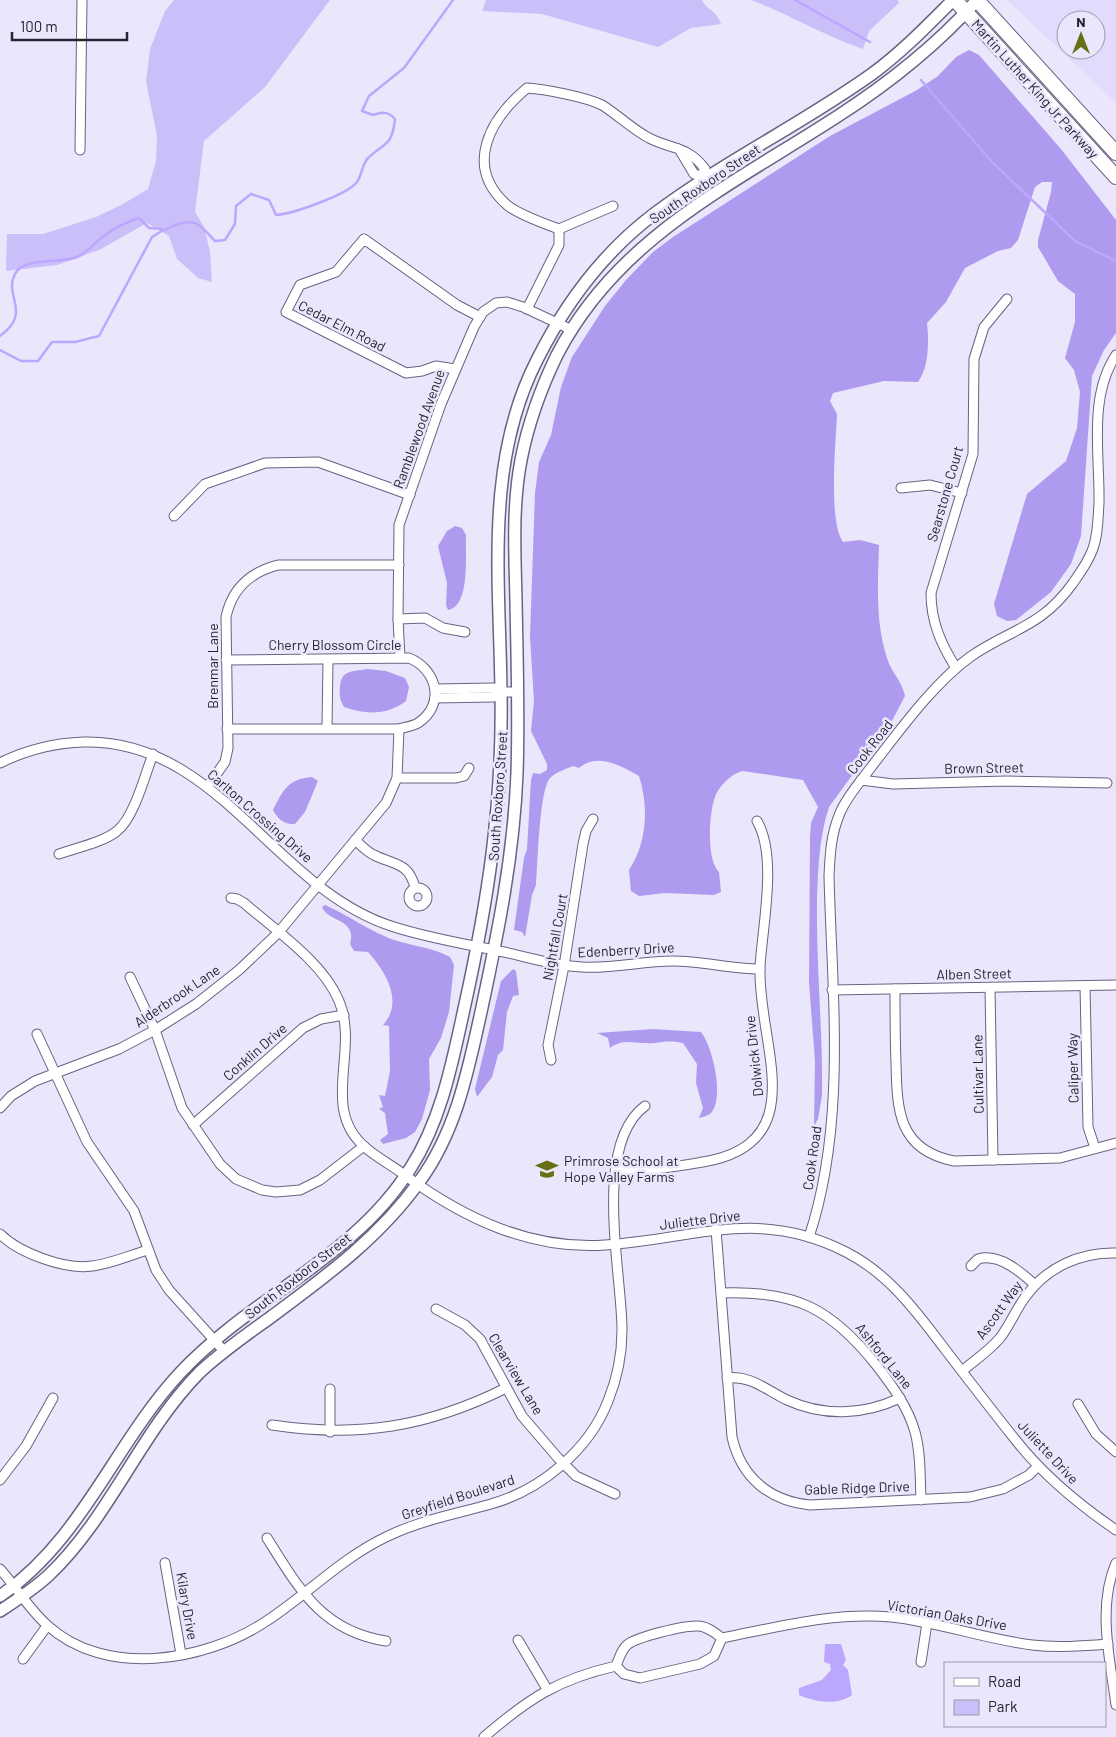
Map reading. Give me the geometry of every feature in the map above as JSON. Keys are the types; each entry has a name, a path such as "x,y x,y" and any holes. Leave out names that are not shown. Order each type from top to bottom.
{"main road":[{"name":"Martin Luther King Jr Parkway","path":"954,0 1116,177"},
{"name":"Martin Luther King Jr Parkway","path":"977,0 1116,153"}],"street":[{"path":"80,150 82,0"},
{"name":"South Roxboro Street","path":"0,1596 14,1586 53,1550 76,1521 154,1405 180,1373 215,1340 347,1241 384,1204 406,1176 428,1136 438,1112 457,1044 478,947 497,825 500,692 498,518 502,478 511,429 523,392 533,366 556,322 602,262 652,215 703,178 871,75 916,38 954,0"},
{"name":"South Roxboro Street","path":"0,1611 51,1573 68,1555 86,1532 171,1406 190,1383 224,1351 356,1252 417,1185 438,1151 456,1108 466,1074 507,883 517,776 514,526 520,462 537,402 559,351 606,282 626,261 660,231 703,200 836,118 892,79 977,0"},
{"path":"613,206 559,229 508,206 488,178 485,157 486,138 496,120 509,103 526,88 539,89 601,104 642,134 678,149 694,174 703,178"},
{"path":"527,309 559,245 559,229"},
{"name":"Cedar Elm Road","path":"455,369 436,366 422,371 406,372 286,312 300,285 336,272 364,239 457,305 480,317"},
{"name":"Searstone Court","path":"956,668 938,636 931,610 931,594 973,454 974,358 984,327 1008,299"},
{"name":"Ramblewood Avenue","path":"400,658 398,619 399,526 455,369 480,317 496,303 507,302 572,330"},
{"name":"Cook Road","path":"809,1237 821,1195 832,1114 830,876 832,836 840,811 893,739 956,668 976,653 1045,615 1072,584 1087,562 1093,550 1098,517 1100,396 1109,368 1116,355"},
{"path":"174,516 205,484 265,463 318,462 410,495"},
{"path":"901,488 930,484 962,493"},
{"name":"Brenmar Lane","path":"207,787 225,762 228,609 239,588 257,572 278,566 399,565"},
{"path":"398,619 425,618 444,628 465,632"},
{"name":"Cherry Blossom Circle","path":"226,660 409,658 422,665 432,677 435,693"},
{"path":"327,728 328,660"},
{"path":"227,729 400,729 413,726 425,718 435,693 494,697 500,692 517,692"},
{"path":"400,729 397,778 456,778 464,776 469,768"},
{"name":"Carlton Crossing Drive","path":"0,763 34,750 73,742 110,743 153,754 180,767 207,787 318,885 346,906 389,926 494,950"},
{"path":"59,854 113,834 123,826 130,814 153,754"},
{"name":"Alderbrook Lane","path":"0,1108 22,1088 55,1073 119,1049 155,1030 196,1004 239,970 278,933 318,885 386,802 397,778"},
{"name":"Brown Street","path":"861,780 893,784 1006,781 1107,783"},
{"name":"Nightfall Court","path":"551,1060 548,1045 564,966 583,844 586,831 593,819"},
{"name":"Dolwick Drive","path":"616,1169 649,1170 725,1158 748,1146 764,1129 771,1111 773,1090 762,1006 760,969 767,901 764,837 757,821"},
{"path":"355,840 368,852 402,866 412,877 415,888"},
{"name":"Juliette Drive","path":"231,898 241,900 324,975 332,987 344,1015 347,1039 342,1102 349,1126 364,1146 417,1185 463,1214 516,1235 561,1244 615,1244 716,1229 758,1227 809,1237 848,1253 881,1275 911,1305 1038,1466 1059,1487 1116,1530"},
{"name":"Edenberry Drive","path":"494,950 564,966 601,967 674,961 760,969"},
{"path":"130,977 155,1030 182,1108 229,1173 248,1185 276,1192 289,1192 310,1186 364,1146"},
{"name":"Alben Street","path":"832,990 1116,985"},
{"name":"Caliper Way","path":"1085,986 1088,1127 1095,1148"},
{"name":"Cultivar Lane","path":"990,988 993,1160"},
{"path":"895,989 897,1100 902,1121 908,1132 922,1149 954,1161 1060,1158 1116,1143"},
{"name":"Conklin Drive","path":"193,1125 303,1028 321,1019 344,1015"},
{"path":"37,1034 87,1142 134,1211 162,1282 224,1351"},
{"name":"Greyfield Boulevard","path":"22,1596 48,1626 72,1642 103,1654 133,1658 181,1654 238,1638 266,1622 368,1545 430,1519 492,1504 514,1496 545,1478 564,1463 589,1436 608,1402 618,1366 622,1328 613,1208 616,1169 626,1132 636,1114 645,1106"},
{"name":"Gable Ridge Drive","path":"716,1229 727,1378 735,1449 746,1471 763,1489 786,1501 810,1505 970,1497 988,1494 1016,1483 1038,1466"},
{"path":"0,1234 17,1248 79,1267 105,1264 148,1250"},
{"name":"Ascott Way","path":"962,1371 1001,1337 1035,1284 1050,1272 1076,1258 1104,1252 1116,1253"},
{"path":"971,1266 978,1259 991,1258 1012,1266 1035,1284"},
{"name":"Ashford Lane","path":"721,1293 769,1294 793,1300 816,1309 832,1319 858,1342 900,1398 916,1434 921,1500"},
{"name":"Clearview Lane","path":"436,1309 466,1325 480,1339 522,1416 576,1476 615,1494"},
{"path":"727,1378 748,1378 787,1400 830,1412 860,1411 900,1398"},
{"path":"330,1388 330,1432"},
{"path":"272,1425 330,1432 375,1430 418,1422 460,1410 506,1388"},
{"path":"0,1480 26,1446 53,1398"},
{"path":"1078,1404 1096,1434 1116,1452"},
{"path":"267,1538 302,1593 327,1618 345,1629 369,1638 386,1641"},
{"name":"Kilary Drive","path":"165,1563 181,1654"},
{"path":"1116,1563 1106,1599 1108,1644 1116,1705"},
{"path":"0,1569 22,1596"},
{"name":"Victorian Oaks Drive","path":"722,1638 795,1622 850,1616 891,1617 1032,1645 1066,1647 1108,1644"},
{"path":"921,1662 927,1623"},
{"path":"23,1659 48,1626"},
{"path":"697,1626 722,1638 714,1656 700,1664 640,1678 624,1674 616,1666 622,1650 639,1638 697,1626"},
{"path":"518,1640 547,1689"},
{"path":"484,1737 514,1711 547,1689 583,1674 616,1666"}],"shaded area":[{"path":"1007,0 1116,0 1116,103 1070,60 1106,60 1106,10 1056,10 1056,46"},
{"path":"969,50 979,55 1061,149 1116,220 1116,333 1104,350 1092,376 1081,536 1071,564 1051,592 1016,620 1007,621 997,616 994,604 1027,494 1066,461 1077,428 1080,392 1074,370 1065,358 1075,322 1075,294 1058,281 1038,247 1052,182 1042,182 1035,187 1018,240 1011,248 998,251 965,268 946,302 927,323 928,346 926,362 918,382 884,381 833,393 830,401 837,414 834,500 838,532 843,542 860,540 879,545 878,602 883,644 889,663 905,696 893,719 829,807 823,830 817,901 822,1095 818,1119 814,1126 815,1061 809,983 810,837 811,823 818,807 803,780 743,771 730,777 715,797 710,825 710,847 715,866 719,872 721,892 714,895 665,893 639,896 631,891 629,870 640,848 643,837 645,812 639,776 625,768 602,761 586,763 579,768 573,766 558,772 550,778 543,797 536,885 532,895 525,937 522,932 514,930 524,858 527,849 531,780 533,773 540,774 547,770 547,764 531,731 534,701 530,637 535,493 539,462 551,435 561,387 572,357 605,306 626,280 653,252 673,237 830,136 917,90 938,76 956,57"},
{"path":"455,526 462,528 466,535 464,590 455,606 448,610 446,605 447,583 438,546 447,531"},
{"path":"367,669 386,671 405,678 409,687 406,701 392,709 376,712 352,710 344,707 340,693 343,677 349,672"},
{"path":"312,777 318,781 305,812 295,824 288,824 282,821 273,810 283,791 297,780"},
{"path":"325,905 391,939 429,949 450,957 454,965 449,1012 441,1038 429,1059 430,1090 422,1119 415,1132 406,1138 383,1144 380,1140 388,1134 385,1113 379,1109 383,1107 379,1095 385,1096 390,1071 389,1026 383,1025 392,1007 390,987 381,969 368,952 354,951 350,944 350,929 330,916 322,907"},
{"path":"513,969 516,971 519,995 513,996 507,1012 503,1050 498,1055 492,1077 477,1097 475,1089 501,981"},
{"path":"653,1029 701,1032 709,1048 716,1073 717,1097 715,1107 710,1114 699,1118 703,1108 696,1083 697,1064 683,1043 672,1041 650,1043 627,1042 619,1043 610,1048 608,1038 597,1033"},
{"path":"825,1644 841,1644 846,1660 843,1665 848,1670 852,1695 840,1701 812,1700 799,1695 799,1688 822,1680 831,1670 830,1664 824,1662"}],"green space":[{"path":"174,0 330,0 265,87 204,141 195,212 204,227 210,252 212,282 198,278 177,259 169,236 147,223 99,250 57,265 6,271 7,234 43,234 96,217 148,189 156,161 157,136 146,82 150,49 165,11"},
{"path":"486,0 702,0 717,15 721,24 691,28 658,47 542,14 482,11"},
{"path":"751,0 898,0 899,3 869,31 863,49 834,38"}],"waterway":[{"path":"0,350 21,361 38,361 52,342 75,342 99,336 152,237 168,228 187,223 197,224 215,241 225,240 235,224 236,206 251,194 269,200 276,215 319,203 351,187 359,179 366,160 387,143 394,128 395,119 387,113 373,115 362,111 369,96 404,68 453,0"},
{"path":"795,0 870,42"},
{"path":"921,80 991,161 1075,241 1116,261"},
{"path":"0,336 10,327 15,319 16,312 12,282 20,268 35,263 77,257 112,230 139,218 149,228 161,229"}],"place":[{"name":"Primrose School at Hope Valley Farms","path":"547,1169"}]}
